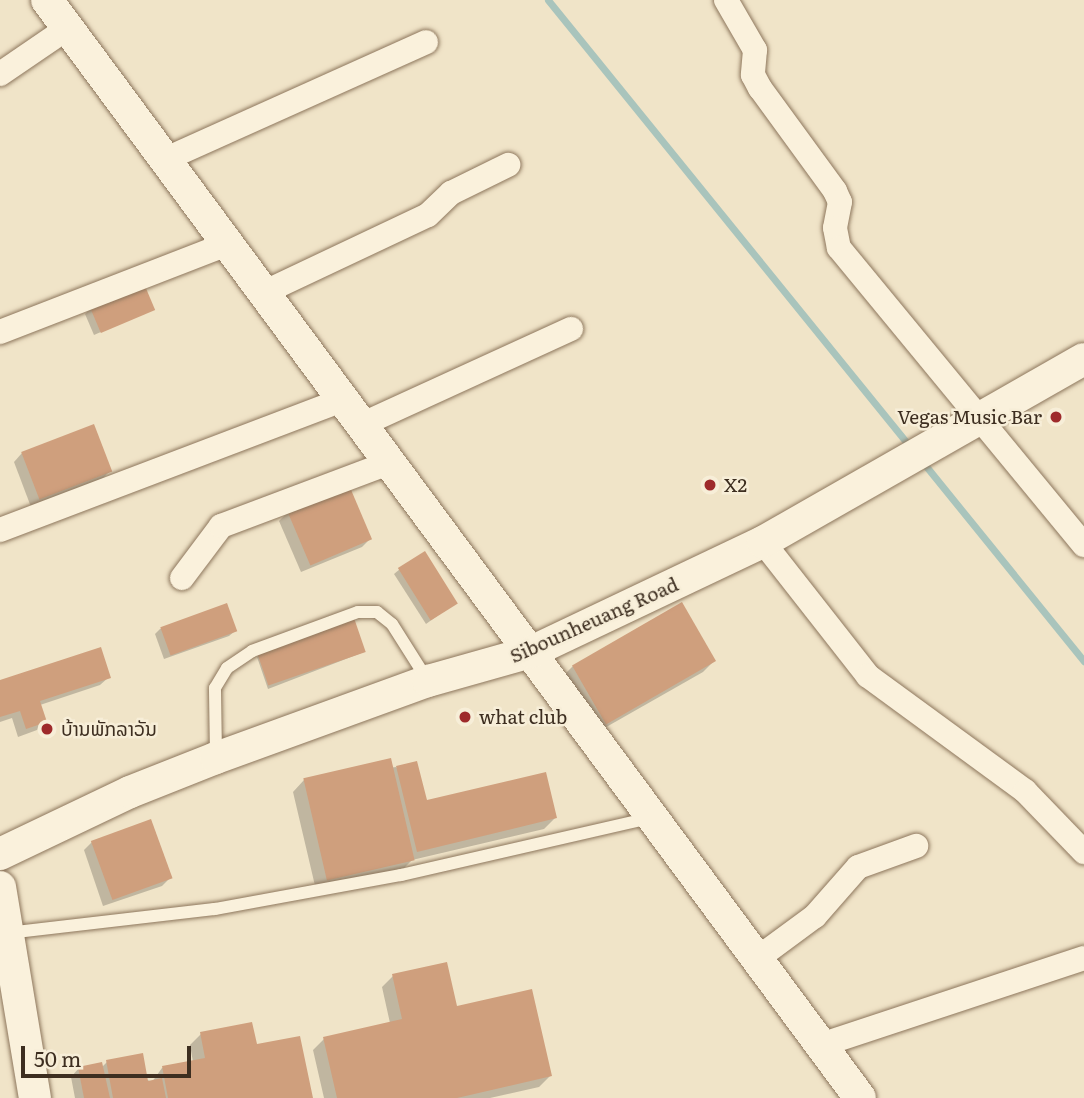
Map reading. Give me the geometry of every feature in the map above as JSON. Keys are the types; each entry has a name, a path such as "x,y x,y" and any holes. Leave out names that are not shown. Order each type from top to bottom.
{"street":[{"path":"47,0 860,1098"},
{"path":"726,0 755,50 753,75 760,88 835,191 840,202 835,228 839,248 973,423 1084,545"},
{"path":"0,74 69,27"},
{"path":"166,159 426,42"},
{"path":"265,292 428,215 451,193 508,165"},
{"path":"0,332 229,243"},
{"path":"361,425 571,329"},
{"name":"Sibounheuang Road","path":"0,854 130,792 216,758 428,681 531,652 763,542 1084,359"},
{"path":"0,530 342,400"},
{"path":"183,578 221,526 389,463"},
{"path":"763,542 868,676 1025,791 1084,852"},
{"path":"758,958 815,916 858,867 916,846"},
{"path":"0,887 35,1098"},
{"path":"821,1045 1084,958"}],"lane":[{"path":"216,758 215,688 227,668 252,651 358,612 377,612 391,624 428,681"},
{"path":"7,933 215,909 401,875 654,817"}],"building":[{"path":"145,286 155,310 101,333 91,309"},
{"path":"94,424 112,472 39,500 21,452"},
{"path":"349,485 372,539 310,565 287,511"},
{"path":"425,551 458,604 431,621 398,568"},
{"path":"682,602 716,661 606,724 572,666"},
{"path":"227,603 237,631 171,655 160,627"},
{"path":"354,618 366,652 268,686 257,652"},
{"path":"101,647 111,678 40,701 47,722 26,729 20,711 0,717 0,680"},
{"path":"391,758 415,860 327,881 303,778"},
{"path":"417,761 427,800 546,772 557,818 417,852 396,766"},
{"path":"151,819 173,878 112,900 91,841"},
{"path":"447,962 457,1006 532,989 552,1076 457,1098 337,1098 323,1037 402,1019 392,974"},
{"path":"252,1022 257,1044 300,1036 313,1098 168,1098 162,1066 205,1058 200,1032"},
{"path":"143,1053 148,1081 162,1078 166,1098 113,1098 106,1060"},
{"path":"102,1062 110,1098 84,1098 78,1067"}],"waterway":[{"path":"548,0 911,448"},
{"path":"921,460 1084,661"}],"place":[{"name":"Vegas Music Bar","path":"1056,417"},
{"name":"X2","path":"710,485"},
{"name":"what club","path":"465,717"},
{"name":"ບ້ານພັກລາວັນ","path":"47,729"}]}
